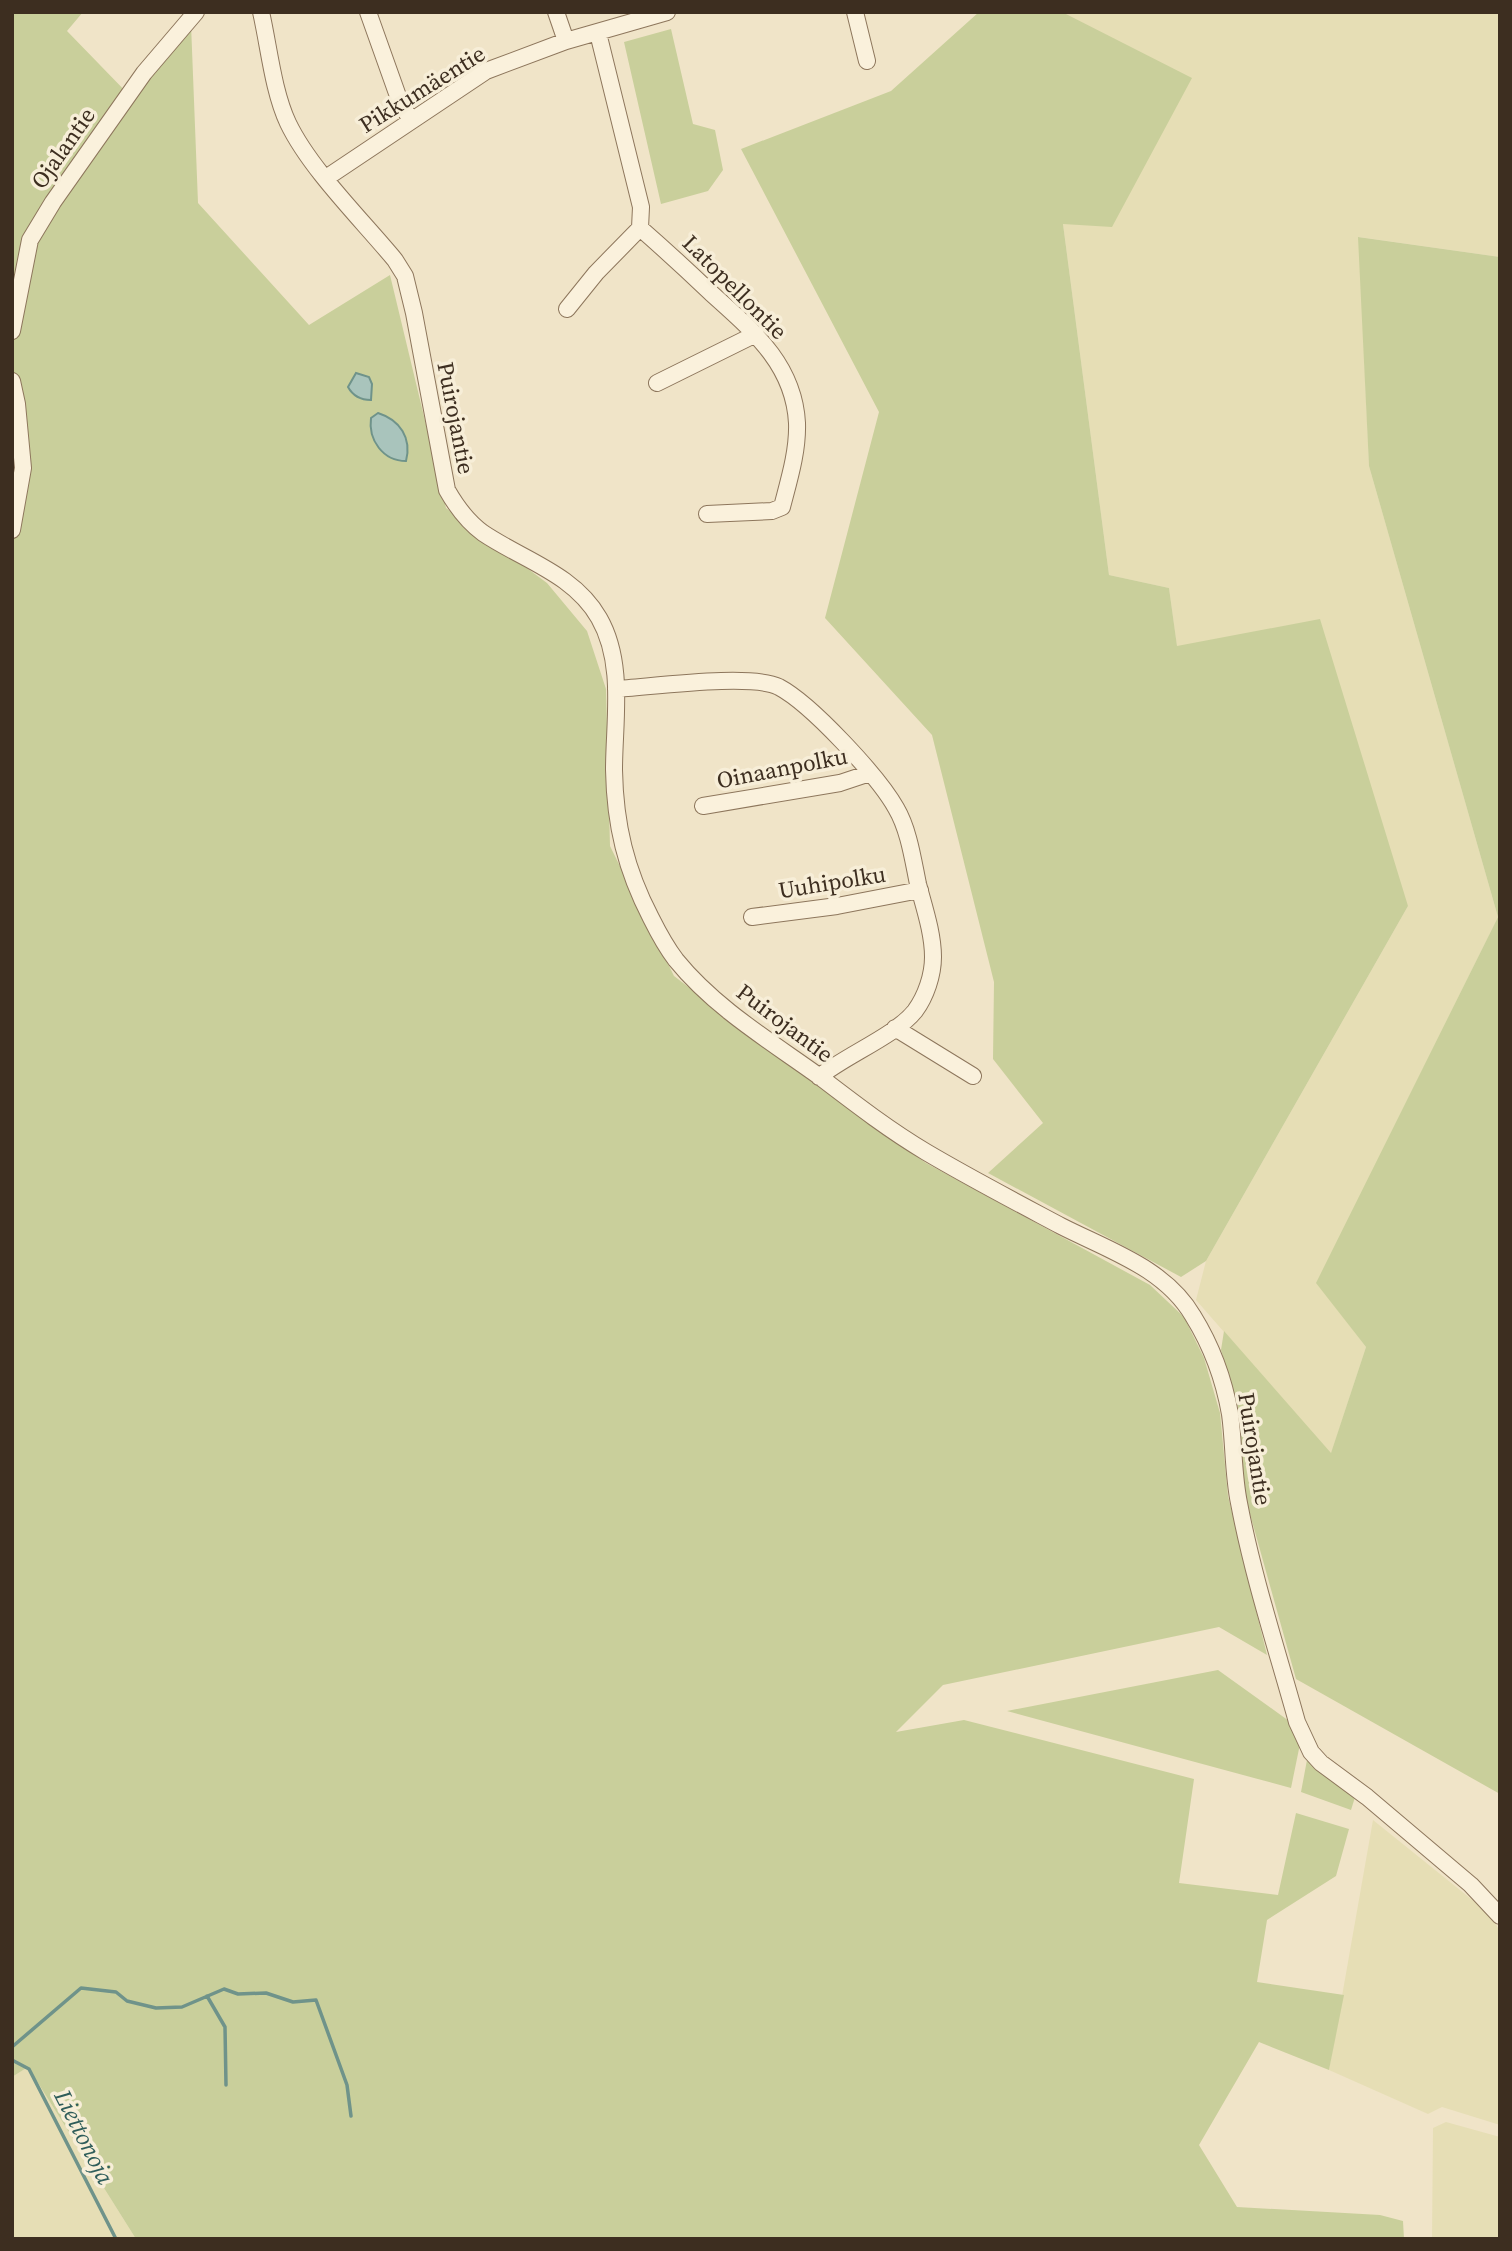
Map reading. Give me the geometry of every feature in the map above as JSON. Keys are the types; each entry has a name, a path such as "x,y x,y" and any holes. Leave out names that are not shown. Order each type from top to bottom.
{"street":[{"name":"Ojalantie","path":"12,331 30,240 53,202 144,73 196,12"},
{"name":"Puirojantie","path":"261,12 288,122 326,178 395,260 405,276 414,313 441,471 455,505 481,531 543,565 571,586 589,603 601,621 611,648 616,690 614,771 617,814 626,863 638,894 673,956 699,985 733,1014 924,1151 1159,1277 1191,1312 1214,1356 1229,1411 1238,1499 1255,1573 1297,1722 1305,1740 1321,1763 1367,1797 1471,1885 1500,1916"},
{"path":"368,12 399,99 411,121"},
{"path":"556,12 566,41"},
{"name":"Pikkumäentie","path":"326,178 486,71 566,41 667,12"},
{"path":"855,12 867,61"},
{"path":"567,309 596,273 640,228 641,207 598,33"},
{"name":"Latopellontie","path":"640,228 766,345 782,369 793,397 797,442 782,507 772,511 707,514"},
{"path":"657,383 756,334"},
{"path":"12,381 23,468 12,530"},
{"path":"616,690 744,681 776,686 811,710 870,773 896,808 902,820 931,938 931,979 914,1012 895,1028 819,1077"},
{"name":"Oinaanpolku","path":"703,806 840,783 870,773"},
{"name":"Uuhipolku","path":"752,917 837,906 920,890"},
{"path":"895,1028 972,1076"}],"shaded area":[{"path":"1062,12 1500,12 1500,257 1359,237 1369,466 1498,917 1317,1283 1366,1347 1331,1454 1196,1300 1206,1261 1408,906 1177,647 1169,588 1109,575 1063,224"},
{"path":"1373,1820 1491,1915 1500,1932 1500,2125 1442,2107 1428,2114 1329,2070"},
{"path":"28,2067 136,2239 12,2239 12,2077"},
{"path":"1446,2122 1500,2137 1500,2239 1432,2239 1433,2128"}],"green space":[{"path":"12,12 83,12 67,31 132,98 191,24 198,203 309,325 390,275 446,508 547,583 587,631 606,689 610,846 674,976 812,1082 926,1163 1150,1285 1184,1317 1204,1358 1220,1413 1228,1496 1267,1655 1219,1627 943,1685 896,1732 964,1720 1194,1779 1179,1883 1278,1895 1296,1813 1349,1829 1336,1876 1267,1920 1257,1982 1344,1995 1329,2070 1259,2042 1199,2145 1237,2207 1380,2215 1403,2221 1404,2239 136,2239 28,2067 12,2077"},
{"path":"979,12 1062,12 1192,78 1112,227 1063,224 1109,575 1169,588 1177,646 1320,619 1408,906 1206,1261 1181,1277 988,1173 1043,1123 993,1059 994,982 932,735 825,618 879,412 741,149 891,91"},
{"path":"671,29 693,124 715,130 723,170 708,191 661,204 624,42"},
{"path":"1358,237 1500,257 1500,1794 1296,1679 1245,1496 1238,1407 1221,1350 1224,1331 1331,1453 1366,1347 1316,1283 1498,917 1369,466"},
{"path":"1218,1670 1289,1721 1300,1744 1291,1788 1007,1711"},
{"path":"1307,1760 1356,1794 1351,1810 1301,1792"}],"water":[{"path":"356,373 369,377 372,384 371,400 358,397 348,387"},
{"path":"378,413 393,420 402,431 407,445 406,461 390,457 379,448 371,426 371,418"}],"waterway":[{"path":"12,2047 81,1988 116,1992 127,2001 156,2008 182,2007 224,1989 238,1994 266,1993 293,2002 316,2000 347,2085 351,2116"},
{"path":"207,1996 225,2027 226,2085"},
{"name":"Liettonoja","path":"12,2060 29,2069 116,2239"}]}
